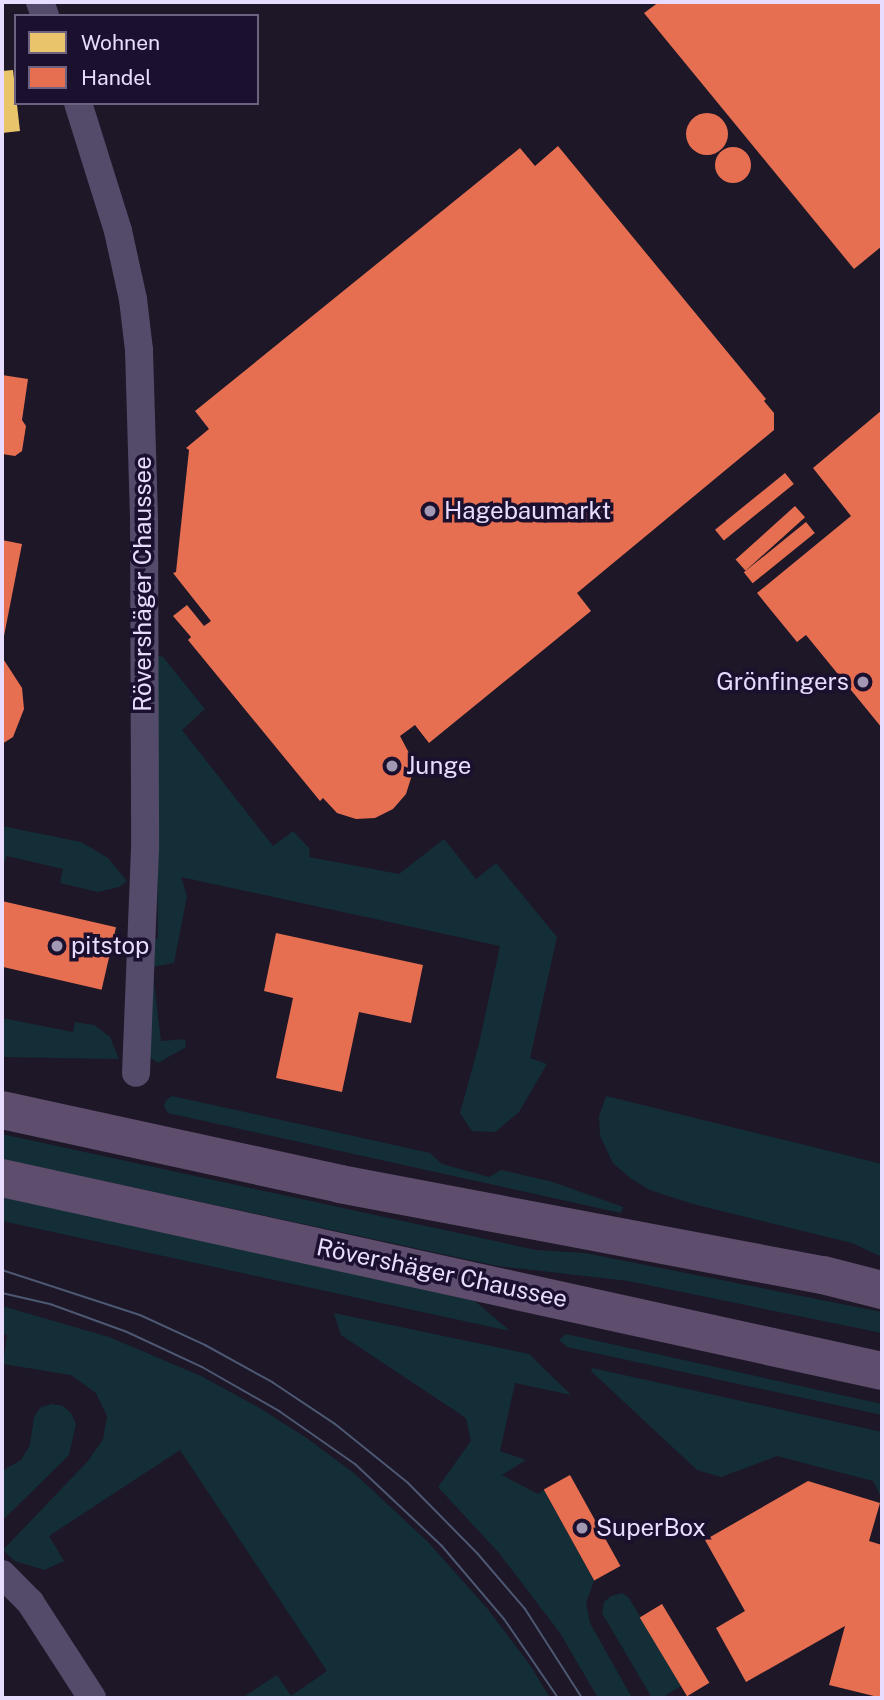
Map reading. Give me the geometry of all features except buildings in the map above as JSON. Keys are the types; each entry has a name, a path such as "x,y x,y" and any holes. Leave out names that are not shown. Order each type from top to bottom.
{"main road":[{"path":"2,1110 340,1184 809,1272 882,1290"},
{"name":"Rövershäger Chaussee","path":"2,1178 882,1371"}],"street":[{"name":"Rövershäger Chaussee","path":"79,105 118,231 133,299 139,350 144,519 145,849 136,1073"},
{"path":"2,1574 30,1602 92,1698"}],"shaded area":[{"path":"155,655 163,657 205,709 182,730 273,846 293,831 310,849 309,857 399,874 444,839 476,879 496,863 557,937 530,1058 547,1064 519,1112 495,1132 472,1131 460,1113 479,1044 500,946 181,877 187,896 174,963 152,967 161,1041 185,1039 186,1047 158,1063 147,1055 145,945 158,938"},
{"path":"2,826 81,842 108,858 127,881 119,887 98,892 60,883 63,869 7,856 2,868"},
{"path":"2,1018 73,1032 75,1022 94,1025 110,1037 119,1059 2,1057"},
{"path":"172,1096 430,1153 442,1164 489,1177 501,1170 553,1182 623,1207 621,1213 168,1113 164,1106 166,1100"},
{"path":"606,1096 882,1164 882,1257 852,1243 693,1204 650,1190 613,1163 600,1136 599,1116"},
{"path":"2,1134 536,1250 585,1253 882,1312 882,1333 628,1281 498,1266 2,1159"},
{"path":"2,1195 475,1301 510,1331 2,1221"},
{"path":"2,1306 109,1337 201,1376 258,1407 308,1439 355,1474 427,1541 486,1607 530,1665 550,1698 242,1698 277,1675 291,1696 327,1671 180,1450 49,1536 64,1561 44,1570 15,1561 3,1550 88,1461 103,1439 107,1416 96,1393 71,1375 3,1364 7,1335 2,1334"},
{"path":"334,1313 529,1354 571,1395 515,1383 500,1451 526,1460 502,1475 538,1494 544,1490 594,1581 586,1603 590,1623 632,1698 598,1698 560,1633 499,1553 438,1487 471,1441 466,1418 341,1335"},
{"path":"566,1334 882,1404 882,1415 567,1347 559,1340"},
{"path":"592,1368 882,1432 882,1499 873,1481 777,1456 721,1477 697,1470 591,1371"},
{"path":"52,1404 63,1406 71,1413 76,1424 69,1455 2,1521 2,1471 21,1460 30,1445 34,1417 41,1407"},
{"path":"622,1593 629,1598 681,1686 661,1698 652,1698 602,1613 604,1602 611,1596"}],"tram line":[{"path":"2,1270 140,1315 205,1345 272,1382 335,1424 407,1482 477,1553 525,1609 582,1698"},
{"path":"2,1293 50,1304 127,1332 202,1367 279,1411 355,1464 441,1545 504,1619 558,1698"}],"place":[{"name":"Hagebaumarkt","path":"430,511"},
{"name":"Grönfingers","path":"863,682"},
{"name":"Junge","path":"392,766"},
{"name":"pitstop","path":"57,946"},
{"name":"SuperBox","path":"582,1528"}]}
